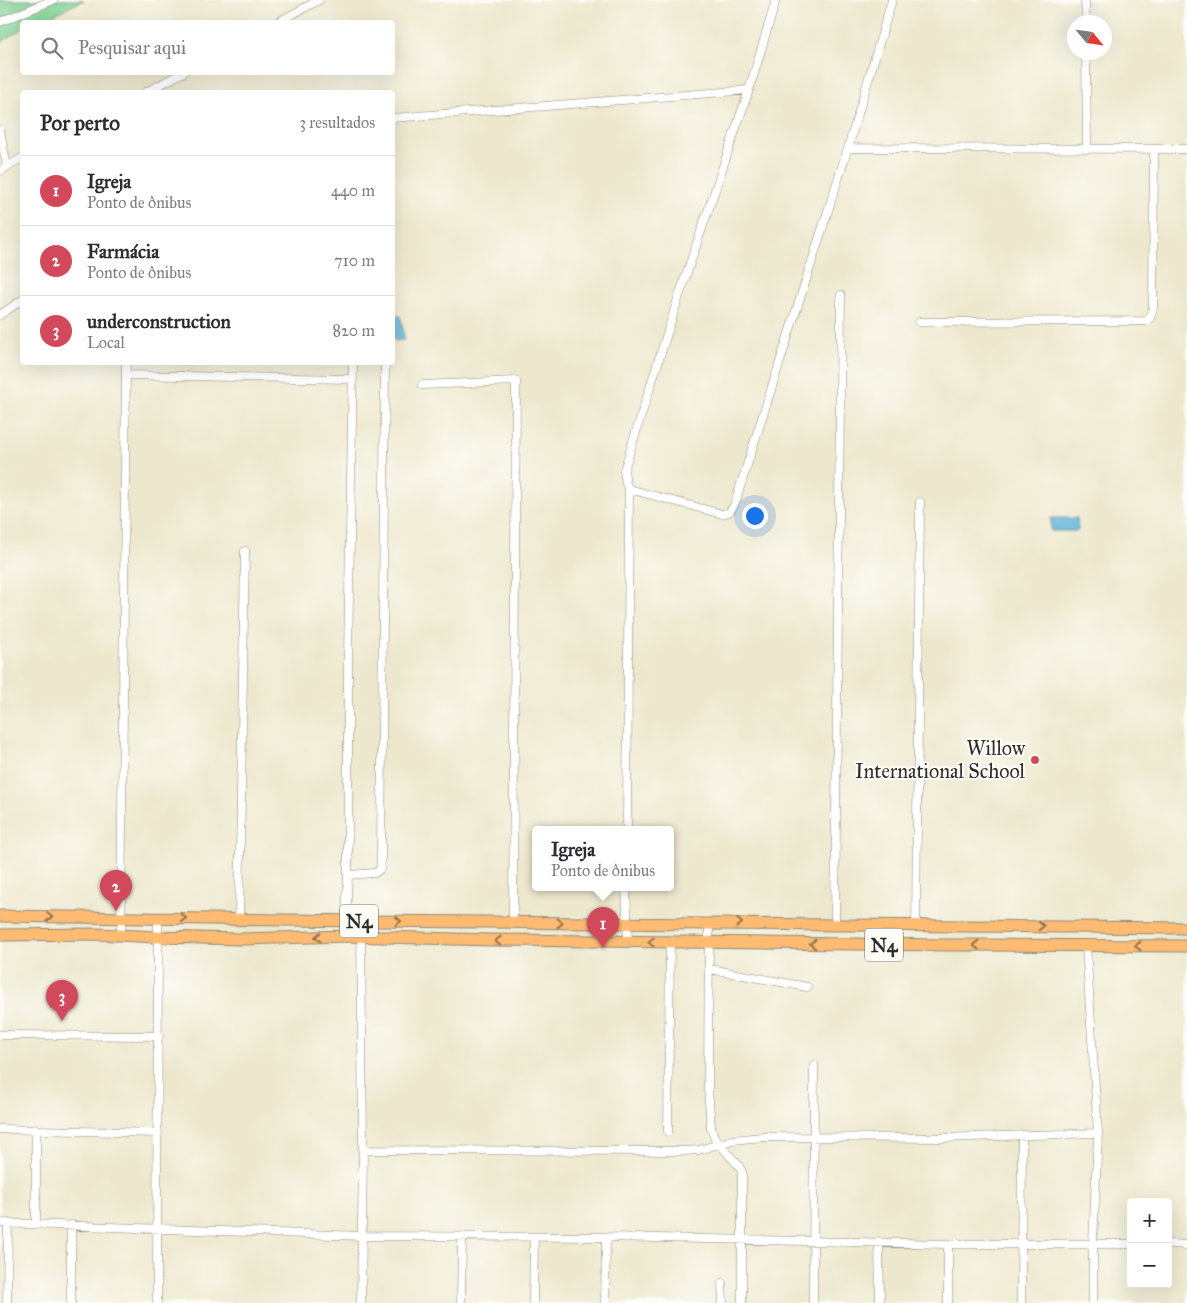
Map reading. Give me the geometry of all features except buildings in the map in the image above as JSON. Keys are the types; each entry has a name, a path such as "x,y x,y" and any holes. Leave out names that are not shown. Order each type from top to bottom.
{"highway":[{"name":"N4","path":"0,916 1187,928"},
{"name":"N4","path":"0,935 121,935 157,938 240,939 348,936 362,938 670,942 1187,946"}],"street":[{"path":"0,22 53,0"},
{"path":"282,20 318,0"},
{"path":"627,826 629,489 626,484 624,470 677,302 749,90 776,0"},
{"path":"629,489 722,514 729,512 734,506 848,148 892,0"},
{"path":"1085,0 1086,15"},
{"path":"1086,60 1087,149"},
{"path":"150,90 178,75"},
{"path":"395,118 749,90"},
{"path":"0,130 4,169 20,159"},
{"path":"848,148 1187,149"},
{"path":"919,322 1146,321 1150,318 1153,308 1154,149"},
{"path":"835,925 841,295"},
{"path":"0,315 20,301"},
{"path":"121,935 126,365"},
{"path":"348,936 346,920 348,874 348,655 353,365"},
{"path":"348,874 375,873 380,869 381,860 385,365"},
{"path":"126,376 353,380"},
{"path":"422,385 516,381 513,922"},
{"path":"916,926 920,502"},
{"path":"239,918 245,552"},
{"path":"626,891 628,941"},
{"path":"157,1303 158,918"},
{"path":"361,1303 363,1150 362,921"},
{"path":"709,923 708,1088 711,1128 712,1135 742,1172 742,1303"},
{"path":"668,1132 670,942"},
{"path":"1086,946 1098,1133 1093,1243 1093,1303"},
{"path":"710,968 807,987"},
{"path":"0,1035 159,1036"},
{"path":"813,1303 814,1065"},
{"path":"0,1129 158,1132"},
{"path":"36,1129 36,1224"},
{"path":"363,1150 684,1151 700,1150 746,1138 813,1136 890,1138 999,1137 1098,1133"},
{"path":"1021,1303 1022,1135"},
{"path":"8,1303 4,1223 362,1236 606,1237 948,1244 1127,1244"},
{"path":"71,1224 71,1303"},
{"path":"461,1303 462,1237"},
{"path":"533,1303 534,1237"},
{"path":"605,1303 606,1237"},
{"path":"879,1242 880,1303"},
{"path":"948,1244 948,1303"},
{"path":"1172,1244 1187,1244"},
{"path":"722,1283 723,1303"}],"green space":[{"path":"0,0 84,0 42,20 20,20 20,30 0,44"}],"water":[{"path":"395,316 400,316 401,318 404,340 395,340"},
{"path":"1051,518 1077,518 1078,531 1051,531"}],"place":[{"name":"Willow International School","path":"1035,760"},
{"name":"Farmácia","path":"116,911"},
{"name":"Igreja","path":"603,948"},
{"name":"underconstruction","path":"62,1021"}]}
